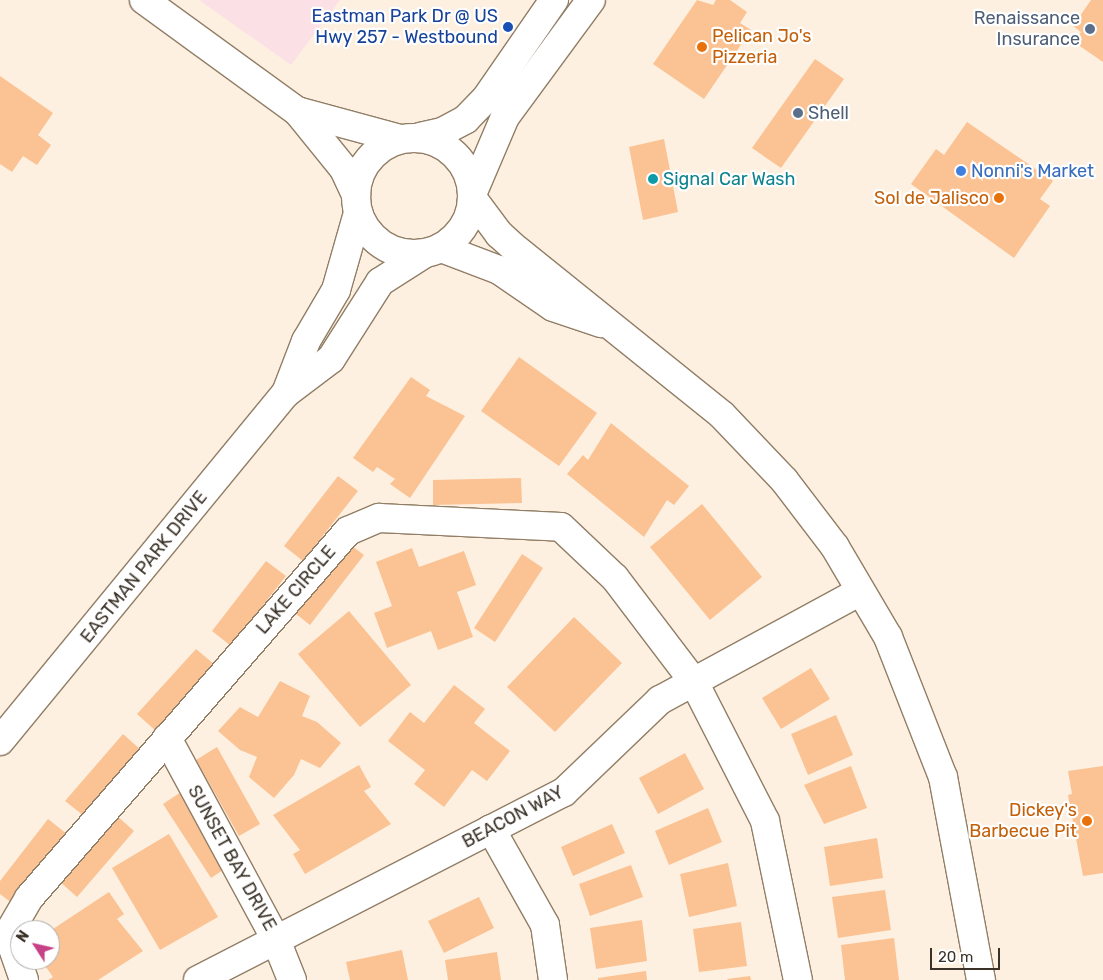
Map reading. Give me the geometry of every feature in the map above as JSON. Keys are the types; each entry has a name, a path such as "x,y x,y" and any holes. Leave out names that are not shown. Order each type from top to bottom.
{"street":[{"path":"144,0 297,111 344,169 357,204 376,241 407,254 433,251 499,270 553,307 607,326"},
{"path":"357,204 368,159 410,138 442,132 466,119 487,97 554,0"},
{"path":"433,251 457,236 506,117 591,0"},
{"path":"297,111 450,149 470,176 473,195 499,234 567,286 607,326 689,387 755,447 814,517 888,638 911,687 942,777 981,980"},
{"name":"EASTMAN PARK DRIVE","path":"286,393 306,341 336,290 357,204"},
{"name":"EASTMAN PARK DRIVE","path":"0,741 286,393 331,359 380,282 433,251"},
{"name":"LAKE CIRCLE","path":"24,980 8,934 29,898 348,531 378,518 561,528 615,578 694,682 765,821 798,980"},
{"name":"BEACON WAY","path":"198,980 564,792 660,700 859,592"},
{"name":"SUNSET BAY DRIVE","path":"167,738 276,940 292,980"},
{"path":"491,830 546,925 553,980"}],"shaded area":[{"path":"199,0 340,0 291,65"}],"building":[{"name":"Pelican Jo's Pizzeria","path":"697,0 713,5 716,0 730,0 747,12 740,23 751,30 704,99 653,64"},
{"name":"Renaissance Insurance","path":"1091,0 1103,0 1103,62 1074,42 1081,32 1073,26"},
{"name":"Shell","path":"815,59 844,79 781,168 752,148"},
{"path":"0,76 53,113 38,135 51,145 37,165 23,156 12,172 0,164"},
{"path":"967,122 1053,181 1040,199 1050,206 1014,258 911,184 936,149 944,155"},
{"name":"Signal Car Wash","path":"664,139 678,212 643,220 629,147"},
{"path":"519,357 597,413 559,466 481,411"},
{"path":"411,377 430,390 426,396 465,416 410,498 390,484 395,479 377,467 373,472 353,458"},
{"path":"611,423 689,486 674,505 667,500 644,537 567,474 583,455 588,460"},
{"path":"338,476 358,491 303,561 284,546"},
{"path":"521,478 522,503 433,505 433,480"},
{"path":"702,504 762,577 710,620 650,547"},
{"path":"344,540 364,555 310,625 291,610"},
{"path":"412,548 419,567 464,551 476,585 457,592 473,637 438,650 431,631 387,648 374,613 392,606 376,562"},
{"path":"522,554 543,568 495,642 474,628"},
{"path":"266,561 286,576 231,646 212,631"},
{"path":"349,611 411,685 360,727 298,654"},
{"path":"574,617 622,663 555,732 507,687"},
{"path":"196,649 215,665 156,731 137,714"},
{"path":"811,668 830,699 781,729 762,698"},
{"path":"280,681 310,696 302,716 317,722 341,743 320,768 301,759 294,775 274,798 249,777 257,757 240,750 218,731 240,707 258,717"},
{"path":"454,685 485,709 474,723 510,751 487,781 472,770 444,807 414,784 425,770 388,741 410,712 424,723"},
{"path":"836,715 853,755 808,775 791,734"},
{"path":"123,734 141,750 84,816 65,801"},
{"path":"217,747 260,824 239,836 196,760"},
{"path":"685,753 704,789 658,814 639,778"},
{"path":"359,765 371,787 364,791 391,824 305,874 293,854 300,850 273,815"},
{"path":"851,766 867,808 824,824 804,785"},
{"name":"Dickey's Barbecue Pit","path":"1103,766 1103,873 1083,876 1068,795 1072,794 1068,771"},
{"path":"184,790 232,864 211,878 163,804"},
{"path":"708,808 722,842 669,865 655,831"},
{"path":"116,815 134,831 77,897 59,881"},
{"path":"48,819 67,834 13,904 0,894 0,881"},
{"path":"612,824 625,853 573,876 561,847"},
{"path":"169,834 218,917 160,950 112,868"},
{"path":"877,838 883,878 830,886 824,847"},
{"path":"728,863 737,906 689,917 680,874"},
{"path":"631,865 643,897 590,916 579,884"},
{"path":"885,890 891,930 838,938 832,897"},
{"path":"109,892 124,914 117,919 143,951 98,980 48,980 53,977 48,970 60,970 60,924"},
{"path":"479,897 494,928 444,953 428,921"},
{"path":"642,920 647,961 596,969 590,928"},
{"path":"741,922 747,966 699,972 693,929"},
{"path":"894,938 899,980 845,980 841,945"},
{"path":"402,950 408,980 350,980 346,962"},
{"path":"497,952 501,980 448,980 445,960"},
{"path":"646,971 647,980 598,980 598,978"},
{"path":"750,976 751,980 727,979"}],"place":[{"name":"Eastman Park Dr @ US Hwy 257 - Westbound","path":"508,27"},
{"name":"Renaissance Insurance","path":"1090,29"},
{"name":"Pelican Jo's Pizzeria","path":"702,47"},
{"name":"Shell","path":"798,113"},
{"name":"Nonni's Market","path":"961,171"},
{"name":"Signal Car Wash","path":"653,179"},
{"name":"Sol de Jalisco","path":"999,198"},
{"name":"Dickey's Barbecue Pit","path":"1087,821"}]}
